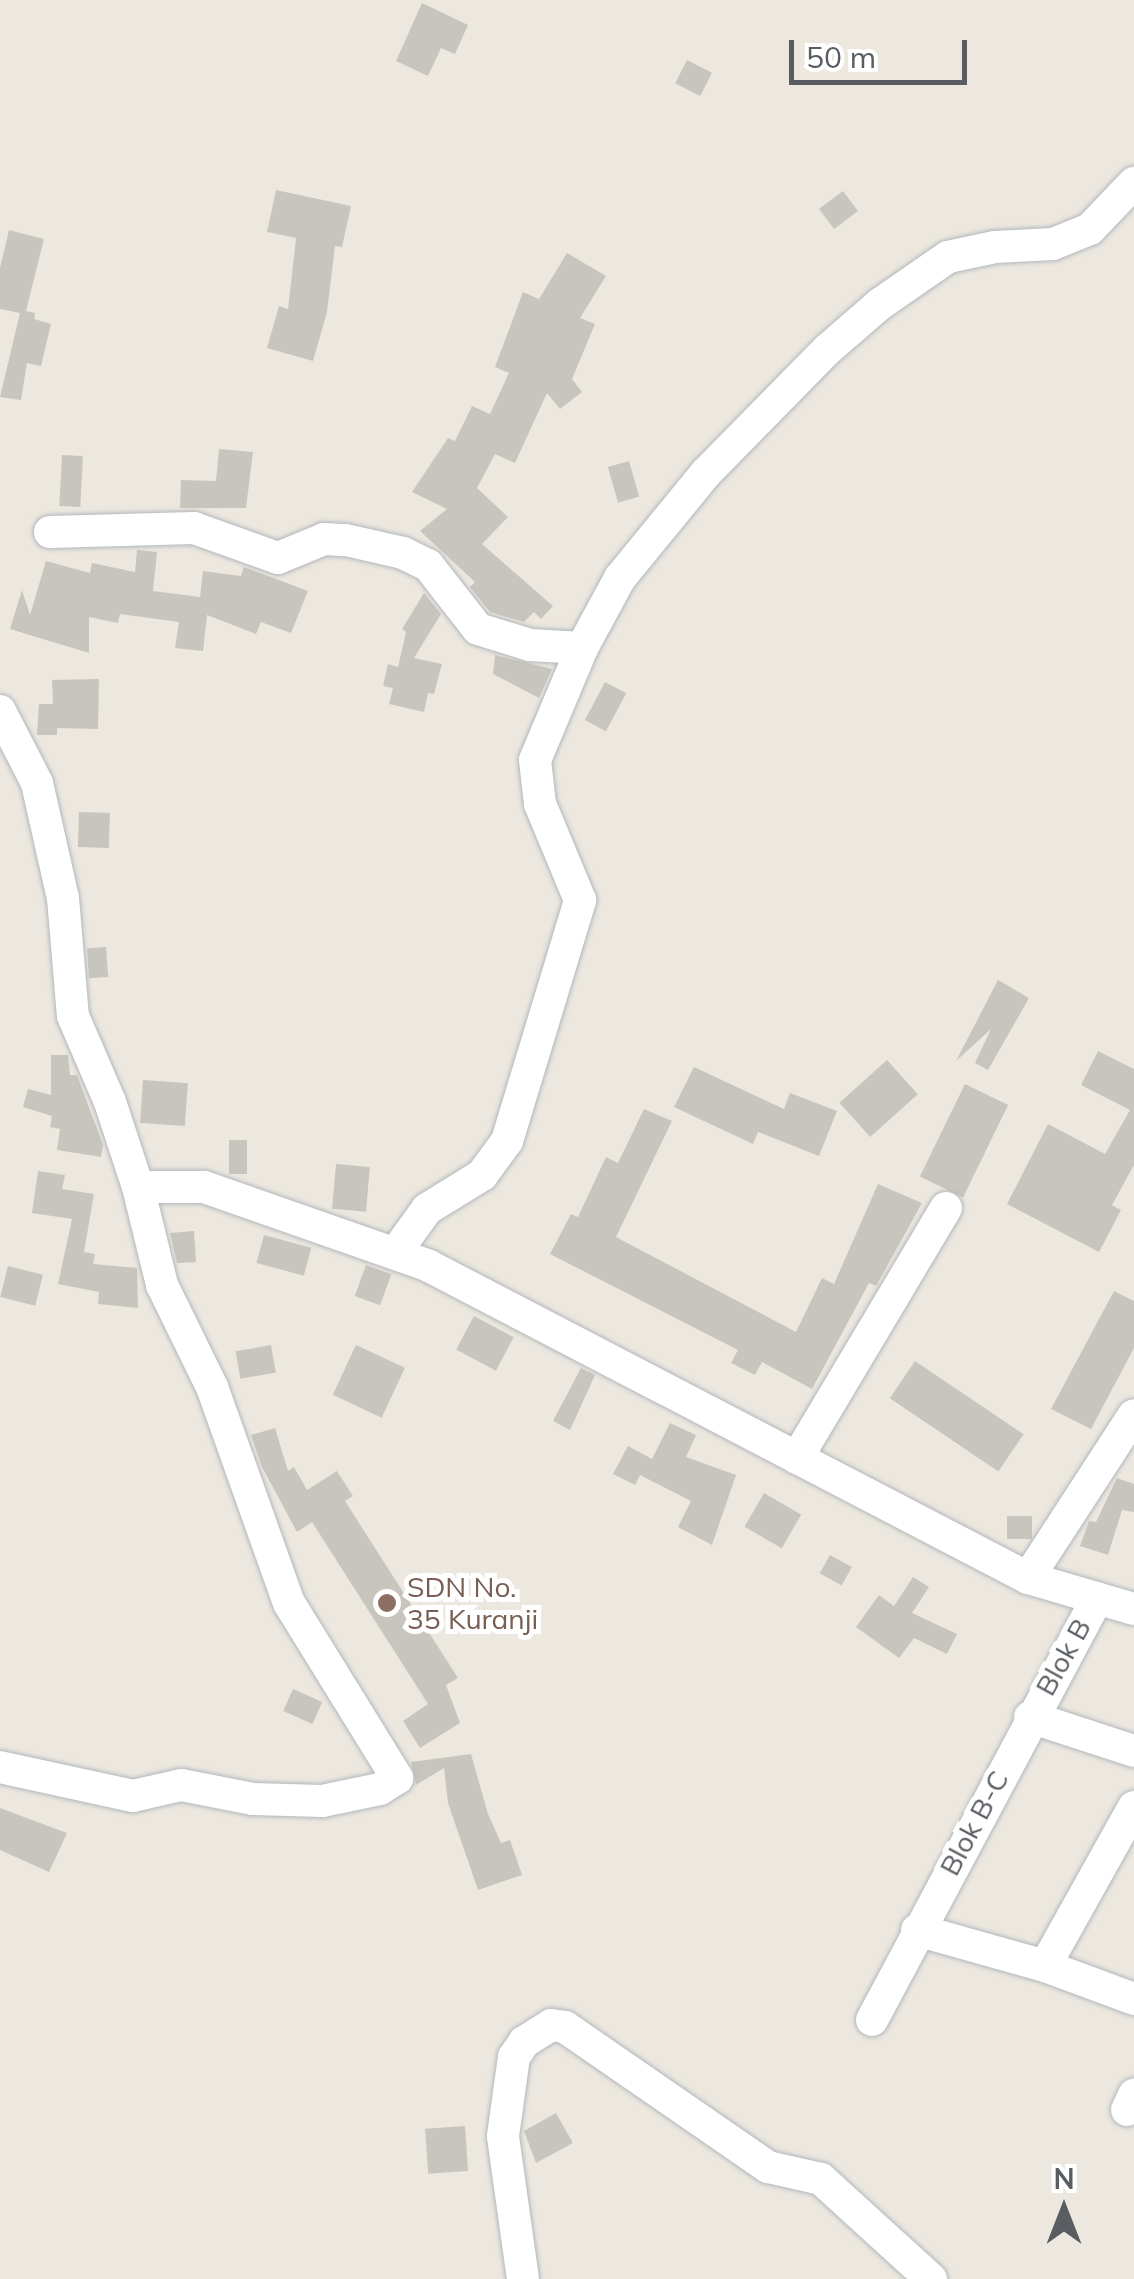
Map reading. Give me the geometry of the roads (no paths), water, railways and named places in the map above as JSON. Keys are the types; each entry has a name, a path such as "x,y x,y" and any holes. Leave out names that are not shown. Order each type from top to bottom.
{"street":[{"path":"396,1252 427,1209 482,1175 507,1141 580,900 540,804 535,760 582,648 620,578 706,473 828,348 880,304 948,257 995,247 1052,244 1090,229 1134,182"},
{"path":"50,532 194,528 278,558 324,539 346,540 403,553 428,565 478,629 530,645 582,648"},
{"path":"0,711 37,783 63,898 73,1016 110,1102 138,1188 162,1285 212,1387 289,1602 397,1778 380,1789 322,1802 253,1799 181,1784 133,1796 0,1767"},
{"path":"138,1188 204,1188 396,1252 480,1290 1028,1578 1134,1609"},
{"path":"798,1458 946,1208"},
{"path":"1028,1578 1122,1456 1134,1415"},
{"name":"Blok B","path":"1030,1717 1096,1598"},
{"path":"1030,1717 1134,1750"},
{"name":"Blok B-C","path":"917,1930 1030,1717"},
{"path":"1045,1966 1134,1807"},
{"path":"872,2020 917,1930 1045,1966 1134,1999"},
{"path":"524,2279 503,2136 514,2057 524,2042 551,2025 566,2027 768,2167 820,2180 932,2279"}],"place":[{"name":"SDN No. 35 Kuranji","path":"387,1603"}]}
